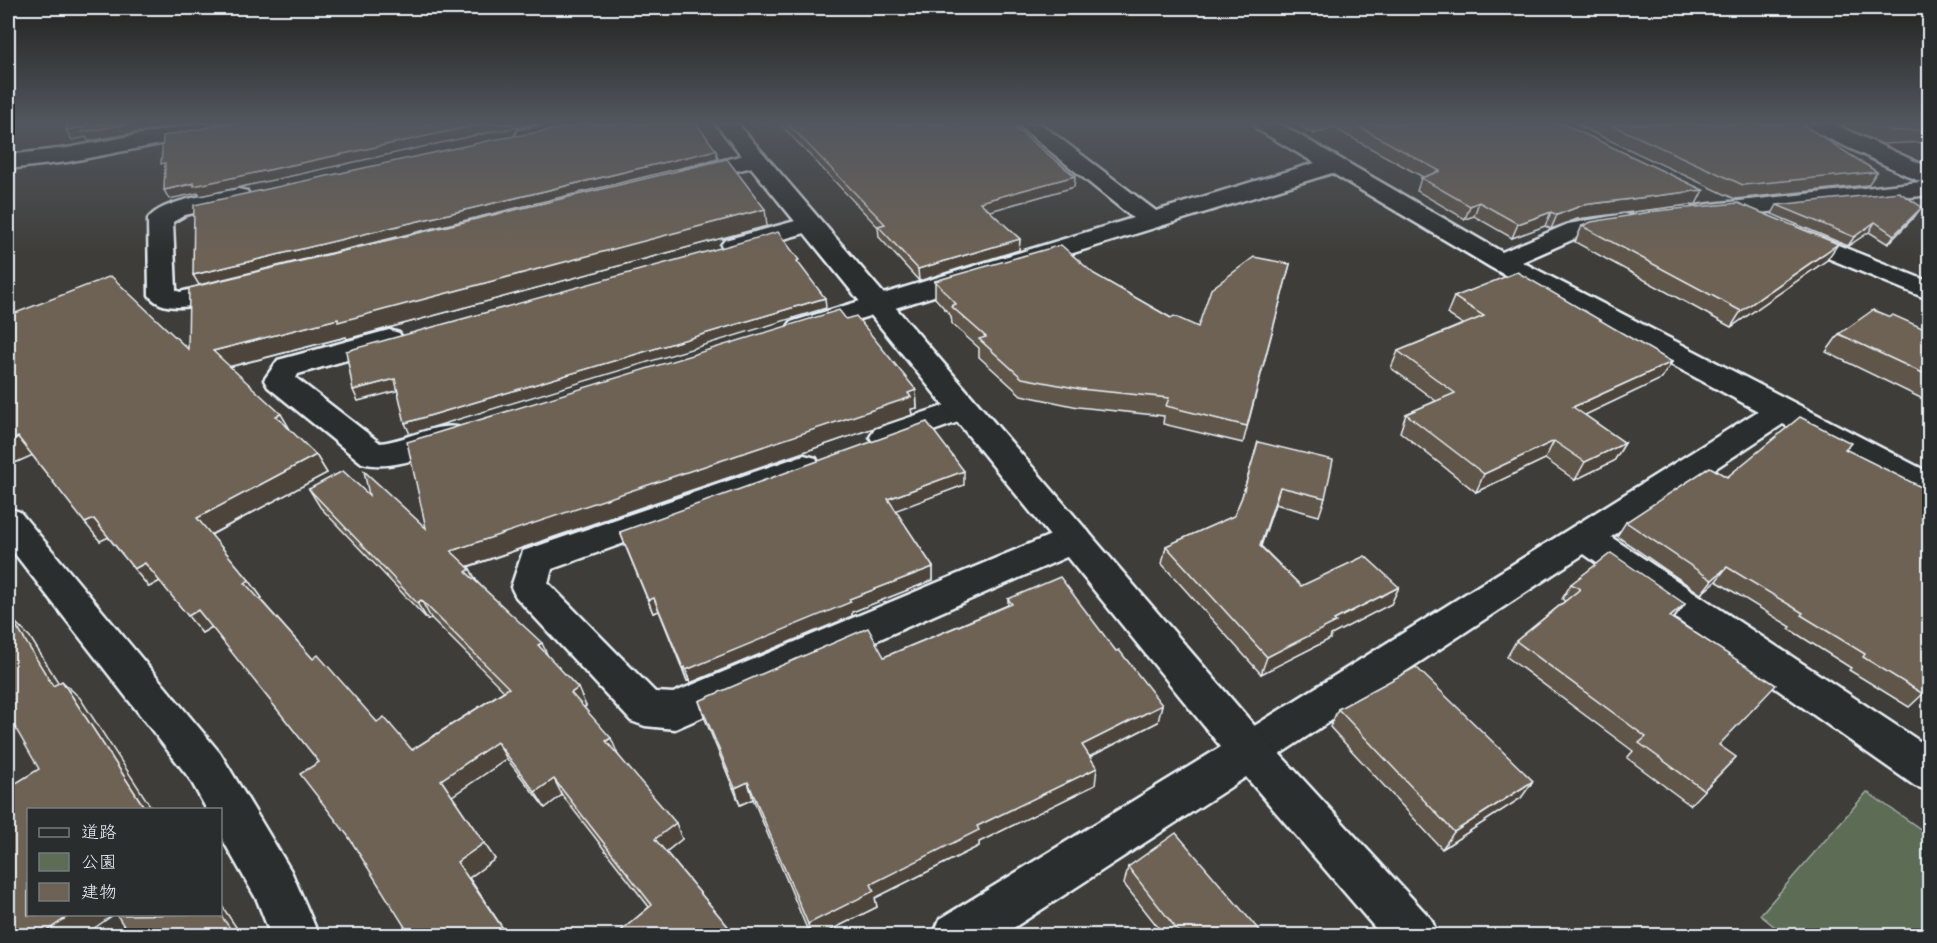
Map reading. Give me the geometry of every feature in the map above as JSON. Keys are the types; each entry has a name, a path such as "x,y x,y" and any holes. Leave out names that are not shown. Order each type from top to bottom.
{"street":[{"path":"664,182 720,168"},
{"path":"763,168 1250,751 1413,936"},
{"path":"1084,168 1151,220"},
{"path":"776,336 1322,168"},
{"path":"1337,168 1501,262 1929,488"},
{"path":"1910,168 1929,177"},
{"path":"1689,188 1730,208 1929,292"},
{"path":"1678,214 1929,188"},
{"path":"256,192 177,210 160,219 163,295 179,300 260,280"},
{"path":"1501,262 1577,229 1647,218"},
{"path":"708,252 810,224"},
{"path":"413,333 288,367 279,380 373,454 394,453 473,429"},
{"path":"964,410 536,561 530,586 645,709 675,711 1075,539"},
{"path":"957,936 1780,411"},
{"path":"8,520 205,766 275,887 295,936"},
{"path":"1582,536 1929,772"}],"green space":[{"path":"1867,792 1929,835 1929,935 1785,935 1760,915"}],"building":[{"path":"165,168 278,168 194,186 194,183 164,190"},
{"path":"364,168 641,168 193,275 194,205"},
{"path":"689,168 734,168 765,209 338,322 338,319 213,351 281,414 276,416 316,455 197,518 249,580 245,583 313,659 318,655 377,722 384,717 412,750 509,688 421,600 417,603 309,489 343,471 369,495 364,471 426,528 407,442 839,310 846,319 856,316 916,390 908,393 911,397 451,551 470,569 466,572 542,643 538,645 578,688 571,693 611,738 606,741 676,823 655,839 736,936 627,936 622,930 652,905 554,779 535,792 497,742 441,780 484,843 457,862 508,936 393,936 405,927 348,836 300,774 319,762 198,610 188,616 145,563 134,569 94,519 85,523 18,437 8,442 8,316 111,276 188,349 189,288"},
{"path":"831,168 1065,168 1075,176 980,202 1020,239 918,269 878,226 885,224"},
{"path":"1435,168 1656,168 1703,190 1583,205 1557,215 1551,212 1518,224 1479,202 1470,206 1421,178 1440,171"},
{"path":"1706,168 1871,168 1877,172 1743,185"},
{"path":"1899,192 1922,207 1894,235 1875,222 1854,237 1777,205"},
{"path":"1738,203 1838,244 1741,311 1582,226 1591,222 1656,211"},
{"path":"778,232 825,298 405,423 395,379 353,390 346,351"},
{"path":"1061,245 1094,274 1171,318 1174,316 1198,327 1211,289 1254,257 1290,264 1247,426 1166,406 1169,398 1080,389 1022,378 979,339 986,337 951,306 956,304 935,281"},
{"path":"1517,272 1672,362 1573,407 1625,443 1585,462 1554,441 1484,474 1406,414 1455,393 1398,351 1484,316 1454,297"},
{"path":"1873,310 1890,317 1893,315 1929,331 1929,376 1839,334"},
{"path":"1800,417 1851,443 1845,449 1929,491 1929,687 1923,694 1863,657 1865,654 1801,615 1803,613 1727,567 1712,580 1626,522 1710,467 1727,477"},
{"path":"927,422 964,471 888,499 933,567 849,599 851,602 686,670 685,667 683,668 654,598 648,600 620,532"},
{"path":"1258,442 1333,460 1325,498 1280,487 1260,546 1301,586 1365,556 1399,587 1267,657 1166,546 1234,516"},
{"path":"1611,553 1685,604 1670,617 1776,685 1719,745 1736,757 1704,790 1639,743 1646,737 1516,641 1580,589 1571,584"},
{"path":"1060,577 1116,651 1119,650 1162,705 1082,745 1097,768 977,826 979,830 871,884 874,891 808,924 748,782 735,788 699,701 868,628 884,657 1012,604 1008,599"},
{"path":"12,619 53,686 62,681 145,808 27,808 27,916 69,916 39,936 8,936 8,788 39,769 8,715 8,621"},
{"path":"1416,667 1533,781 1454,832 1338,709"},
{"path":"1176,833 1264,936 1182,936 1128,867"},
{"path":"118,916 221,916 232,931 226,936 130,936"},
{"path":"1678,930 1685,936 1674,936"}]}
